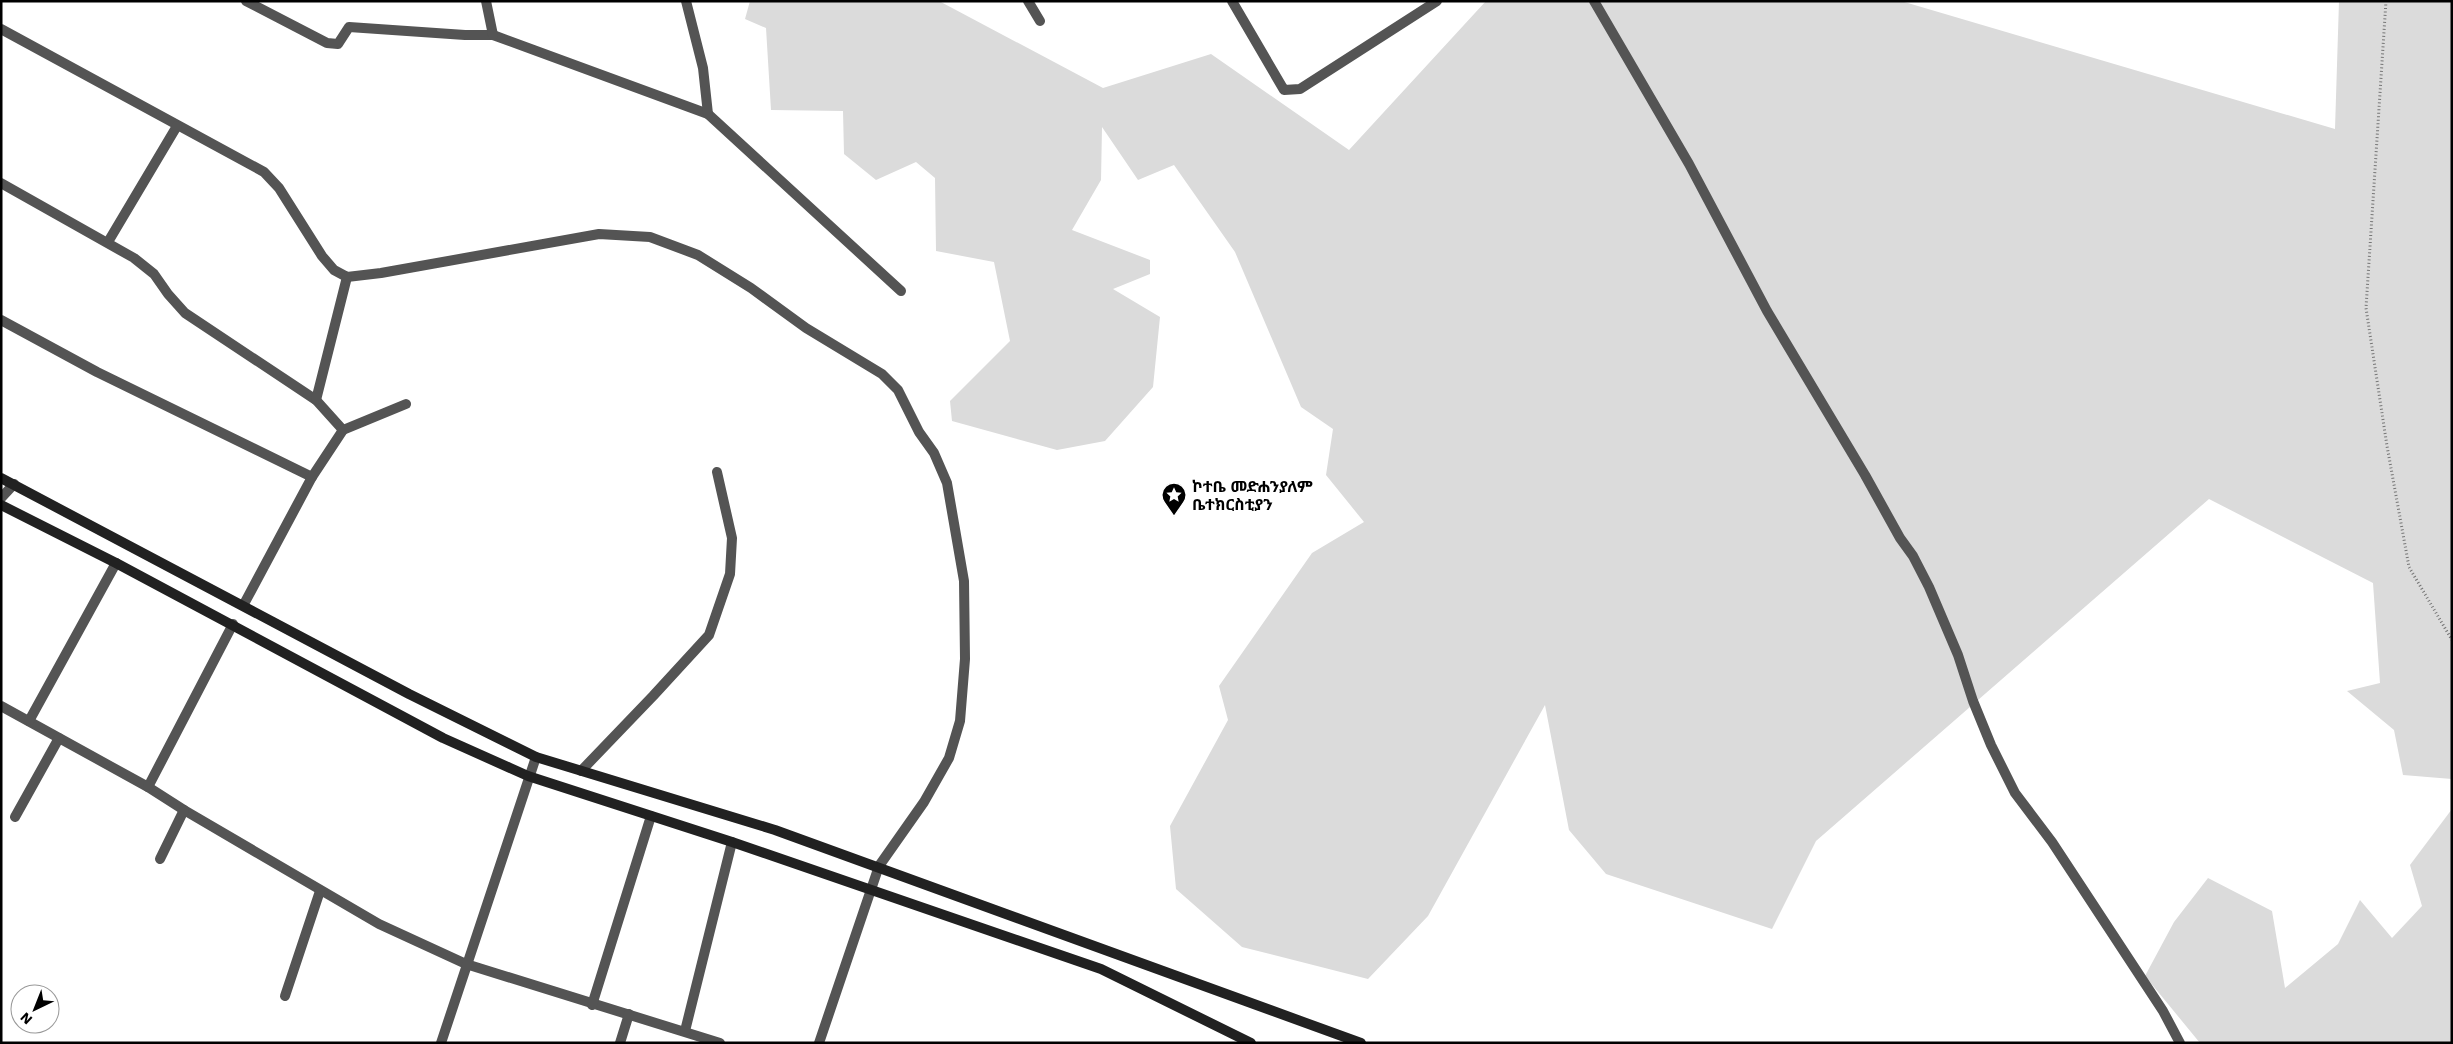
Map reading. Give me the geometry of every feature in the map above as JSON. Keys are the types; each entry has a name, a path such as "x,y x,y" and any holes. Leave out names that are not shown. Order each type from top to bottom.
{"main road":[{"path":"1,478 244,604 283,628 536,757 775,830 879,866 1361,1043"},
{"path":"1,505 233,624 443,738 528,776 732,842 1101,970 1251,1043"}],"street":[{"path":"246,1 327,43 338,44 349,27 465,35 493,35 708,114 901,291"},
{"path":"486,1 493,35"},
{"path":"686,1 703,68 708,114"},
{"path":"1028,1 1040,21"},
{"path":"1232,1 1284,90 1300,90 1437,1"},
{"path":"1594,1 1689,164 1767,310 1865,475 1900,538 1913,556 1929,587 1958,655 1973,701 1991,744 2015,792 2052,842 2163,1011 2180,1043"},
{"path":"1,29 264,172 279,188 322,256 334,270 347,277 381,273 598,234 650,236 698,254 752,288 806,328 882,374 898,390 919,432 934,453 947,483 964,581 965,659 960,721 949,758 924,802 879,866 819,1043"},
{"path":"108,242 177,126"},
{"path":"1,183 108,242 154,274 185,314 316,400 343,430"},
{"path":"316,400 347,277"},
{"path":"1,320 97,372 312,477"},
{"path":"244,604 312,477 343,430 406,404"},
{"path":"581,770 653,696 708,635 730,574 732,538 717,472"},
{"path":"1,498 14,484"},
{"path":"29,721 116,563"},
{"path":"148,787 233,624"},
{"path":"1,706 148,787 320,891 379,924 466,964 592,1005 629,1014 720,1043"},
{"path":"15,817 59,738"},
{"path":"441,1043 528,776 536,757"},
{"path":"160,859 184,810"},
{"path":"592,1005 651,816"},
{"path":"685,1031 732,842"},
{"path":"285,996 320,891"},
{"path":"620,1043 629,1014"}],"path":[{"path":"2386,1 2366,308 2387,446 2409,567 2452,640"}],"shaded area":[{"path":"750,1 939,1 1103,88 1211,54 1349,150 1486,1 1901,1 2335,129 2339,1 2452,1 2452,779 2403,775 2394,730 2347,691 2380,683 2373,583 2209,499 1816,841 1772,929 1606,874 1569,830 1545,705 1428,916 1368,979 1242,947 1176,889 1170,826 1228,720 1219,686 1312,553 1364,522 1326,475 1333,429 1301,407 1235,252 1174,165 1138,180 1102,127 1101,180 1072,230 1150,260 1150,274 1113,289 1160,317 1153,387 1105,441 1057,450 952,421 950,401 1010,341 994,262 936,251 935,178 916,162 876,180 844,154 843,111 771,110 766,28 745,19"},
{"path":"2452,809 2452,1043 2200,1043 2145,976 2174,922 2208,878 2272,911 2285,988 2338,944 2360,900 2392,938 2422,906 2410,865"}],"place":[{"name":"ኮተቤ መድሐንያለም ቤተክርስቲያን","path":"1174,516"}]}
